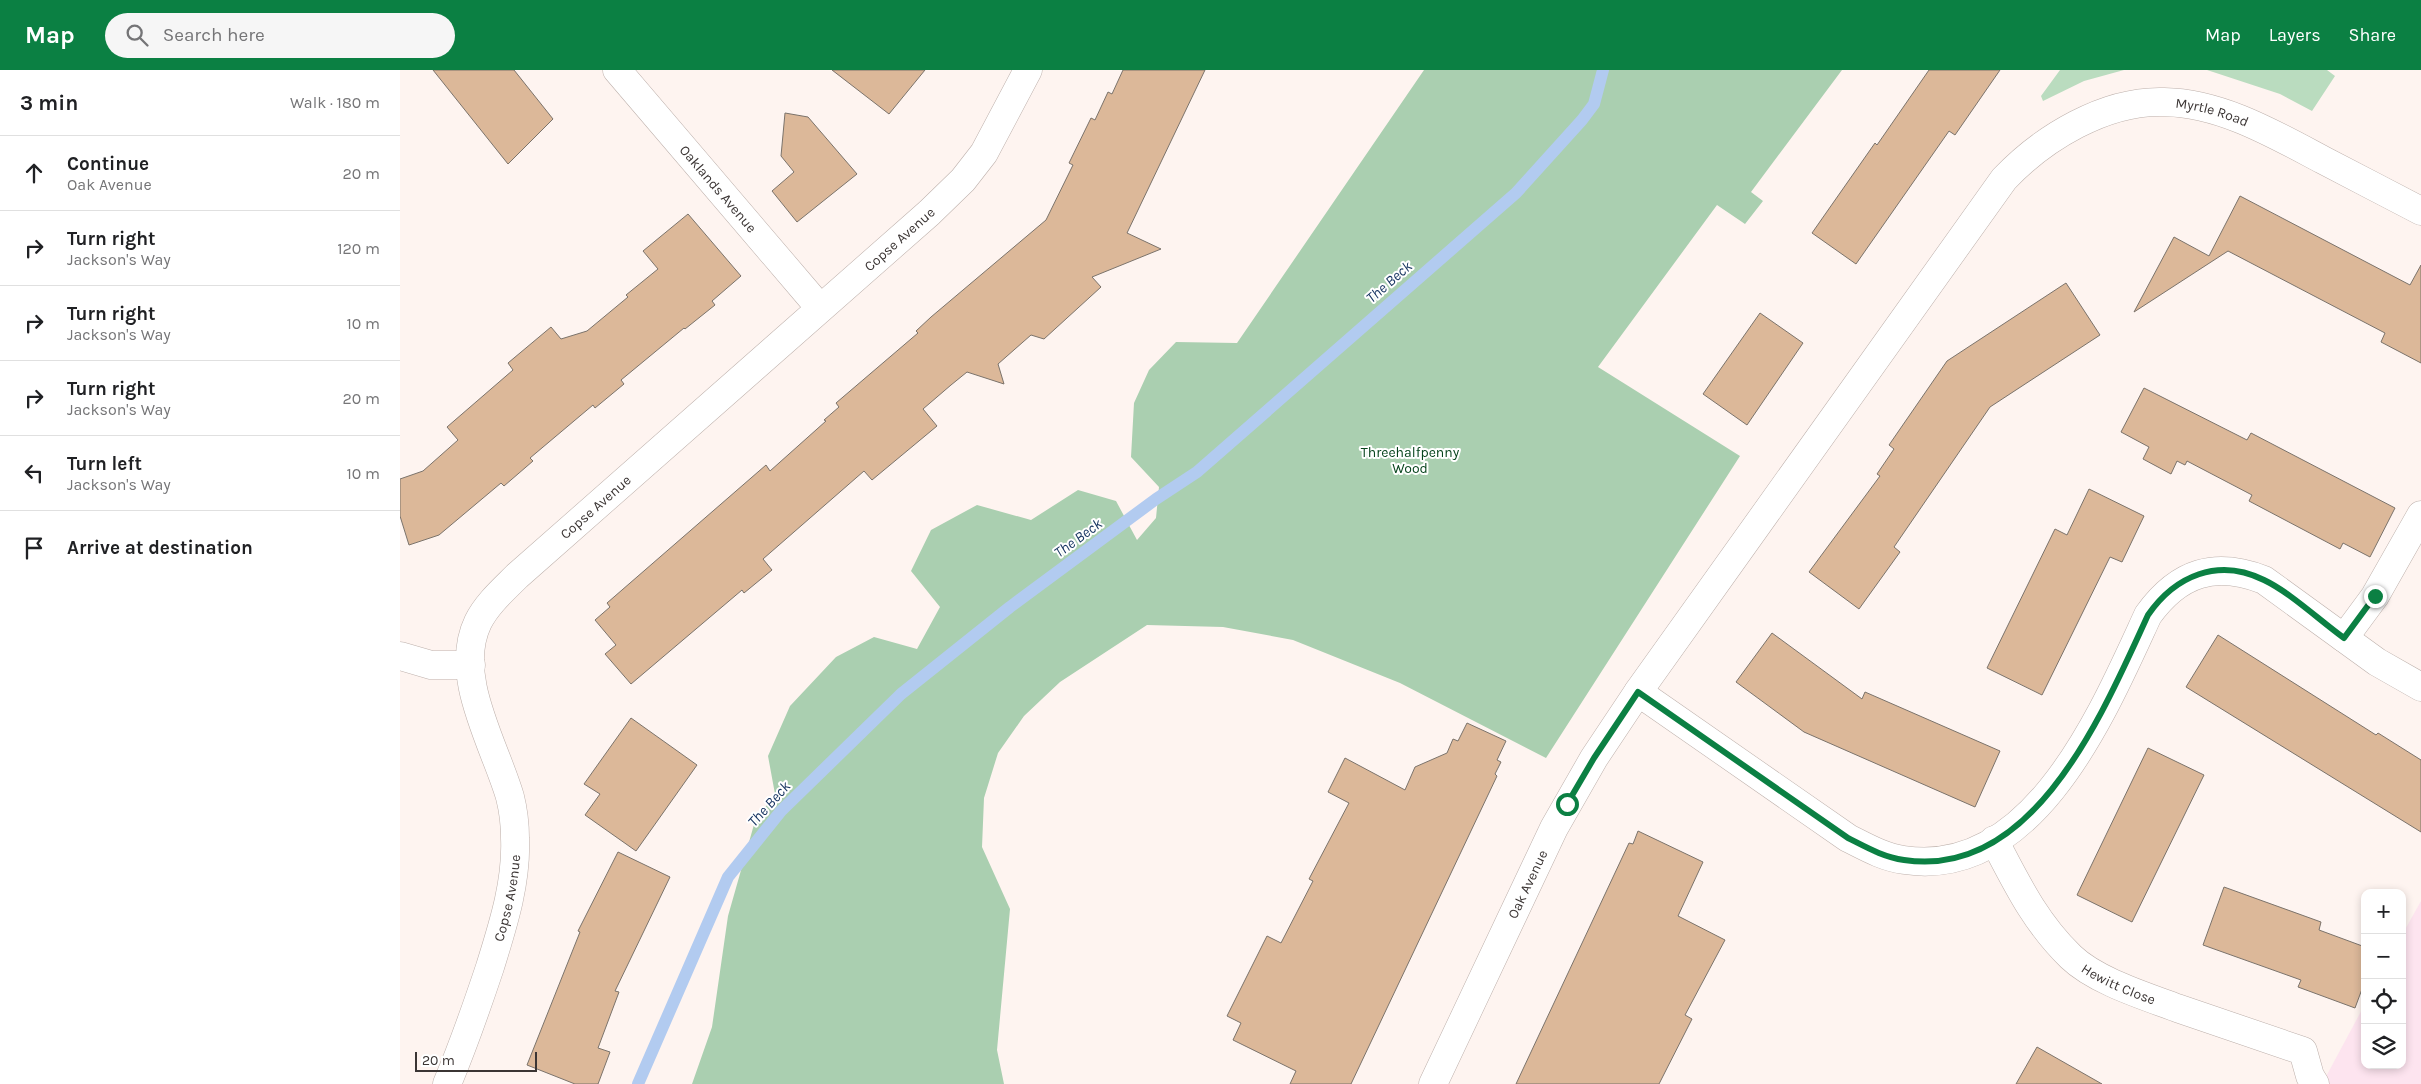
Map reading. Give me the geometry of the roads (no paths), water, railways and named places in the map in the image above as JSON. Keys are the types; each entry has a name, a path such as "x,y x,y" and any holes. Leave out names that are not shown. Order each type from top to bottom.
{"street":[{"name":"Oaklands Avenue","path":"617,70 820,308"},
{"name":"Copse Avenue","path":"447,1084 480,996 510,900 515,838 510,798 480,712 471,666 474,633 479,621 499,594 929,213 966,177 984,152 1028,70"},
{"name":"Myrtle Road","path":"1638,692 2004,180 2036,150 2086,121 2113,110 2140,103 2164,102 2193,105 2221,112 2254,125 2421,211"},
{"path":"2344,638 2375,596 2401,555 2421,515"},
{"path":"1638,692 1848,838 1877,853 1903,860 1930,862 1950,860 1973,853 1994,840 2021,822 2062,778 2080,752 2148,615 2159,600 2189,577 2207,571 2226,570 2244,572 2264,580 2377,662 2421,688"},
{"path":"400,656 431,665 471,666"},
{"name":"Oak Avenue","path":"1433,1084 1554,828 1594,758 1638,692"},
{"name":"Hewitt Close","path":"1994,840 2026,903 2048,933 2073,959 2106,980 2141,995 2303,1051 2310,1076 2315,1084"}],"waterway":[{"name":"The Beck","path":"638,1084 728,877 781,811 901,694 1010,607 1156,499 1197,472 1516,193 1582,120 1594,104 1603,70"}],"park label":[{"name":"Threehalfpenny Wood","path":"1410,460"}]}
